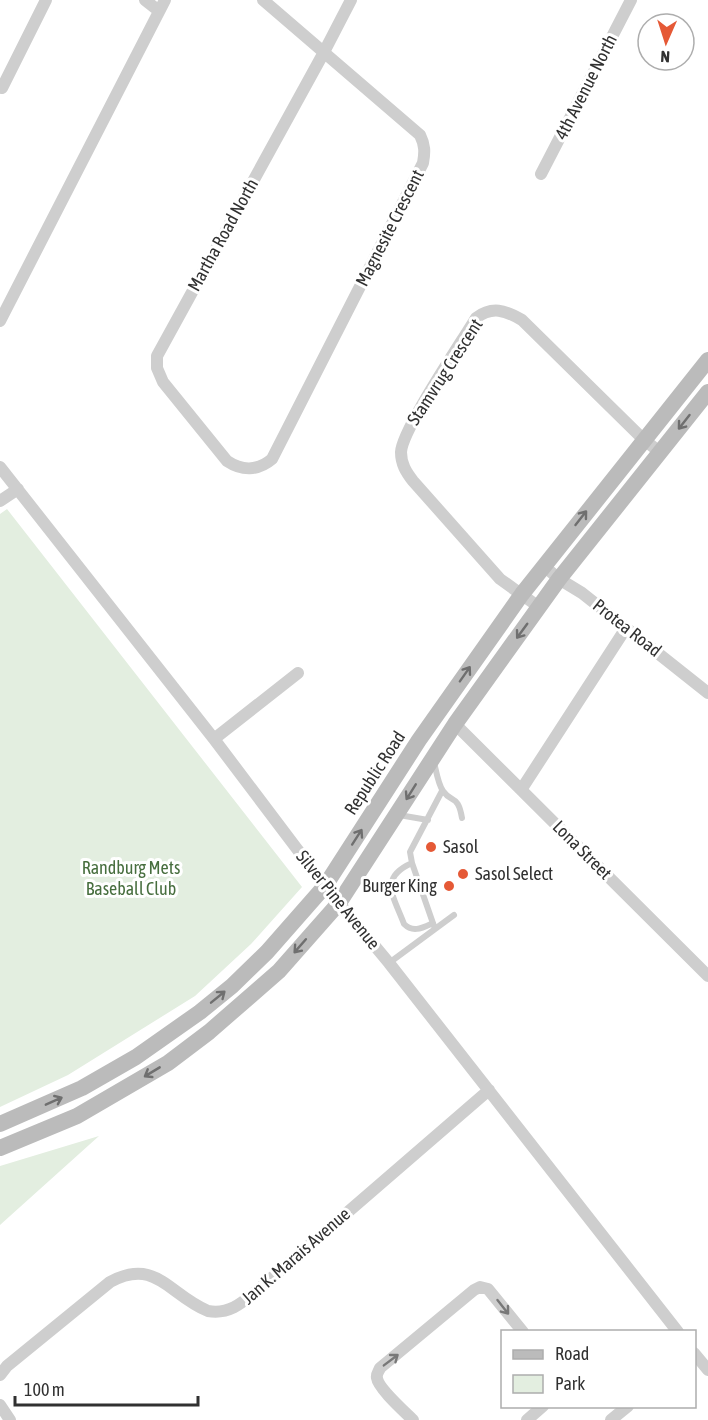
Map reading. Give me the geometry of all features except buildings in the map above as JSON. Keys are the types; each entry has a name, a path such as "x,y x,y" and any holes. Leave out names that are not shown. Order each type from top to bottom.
{"main road":[{"name":"Republic Road","path":"0,1124 82,1088 136,1057 175,1031 232,986 267,952 325,886 419,740 522,594 708,360"},
{"path":"0,1148 77,1116 168,1063 209,1032 279,971 339,903 455,724 559,579 708,392"}],"street":[{"path":"2,87 46,0"},
{"path":"0,321 162,6 145,0"},
{"name":"Magnesite Crescent","path":"227,461 239,467 252,468 266,464 272,459 423,163 424,144 420,135 323,54 263,0"},
{"name":"Martha Road North","path":"227,461 163,382 157,368 157,356 351,0"},
{"name":"4th Avenue North","path":"541,174 631,0"},
{"name":"Stamvrug Crescent","path":"539,607 508,586 492,570 413,481 402,462 401,450 408,430 476,318 491,310 499,310 522,320 643,439 661,453"},
{"name":"Silver Pine Avenue","path":"0,467 325,886 389,963 676,1330"},
{"path":"0,501 18,489"},
{"name":"Protea Road","path":"544,566 559,579 582,593 708,693"},
{"path":"521,790 626,628"},
{"path":"214,740 298,673"},
{"name":"Lona Street","path":"455,724 708,976"},
{"name":"Jan K. Marais Avenue","path":"0,1375 7,1365 110,1282 124,1275 138,1272 152,1276 208,1311 232,1309 260,1288 489,1090"},
{"path":"413,1420 382,1388 377,1374 380,1368 480,1287 488,1289 521,1330"},
{"path":"696,1355 708,1370"},
{"path":"0,1405 10,1420"},
{"path":"527,1420 542,1408"},
{"path":"610,1420 627,1408"}],"lane":[{"path":"433,758 442,790 456,800 462,818"},
{"path":"434,926 410,856 412,847 442,790"},
{"path":"397,814 428,820"},
{"path":"411,863 394,873 391,880 392,893 407,927 416,929 434,926"},
{"path":"389,963 434,926 454,915"}],"green space":[{"name":"Randburg Mets Baseball Club","path":"7,509 302,887 251,944 195,996 68,1075 0,1107 0,514"},
{"path":"99,1136 0,1225 0,1166"}],"place":[{"name":"Sasol","path":"431,847"},
{"name":"Sasol Select","path":"463,874"},
{"name":"Burger King","path":"449,886"}]}
